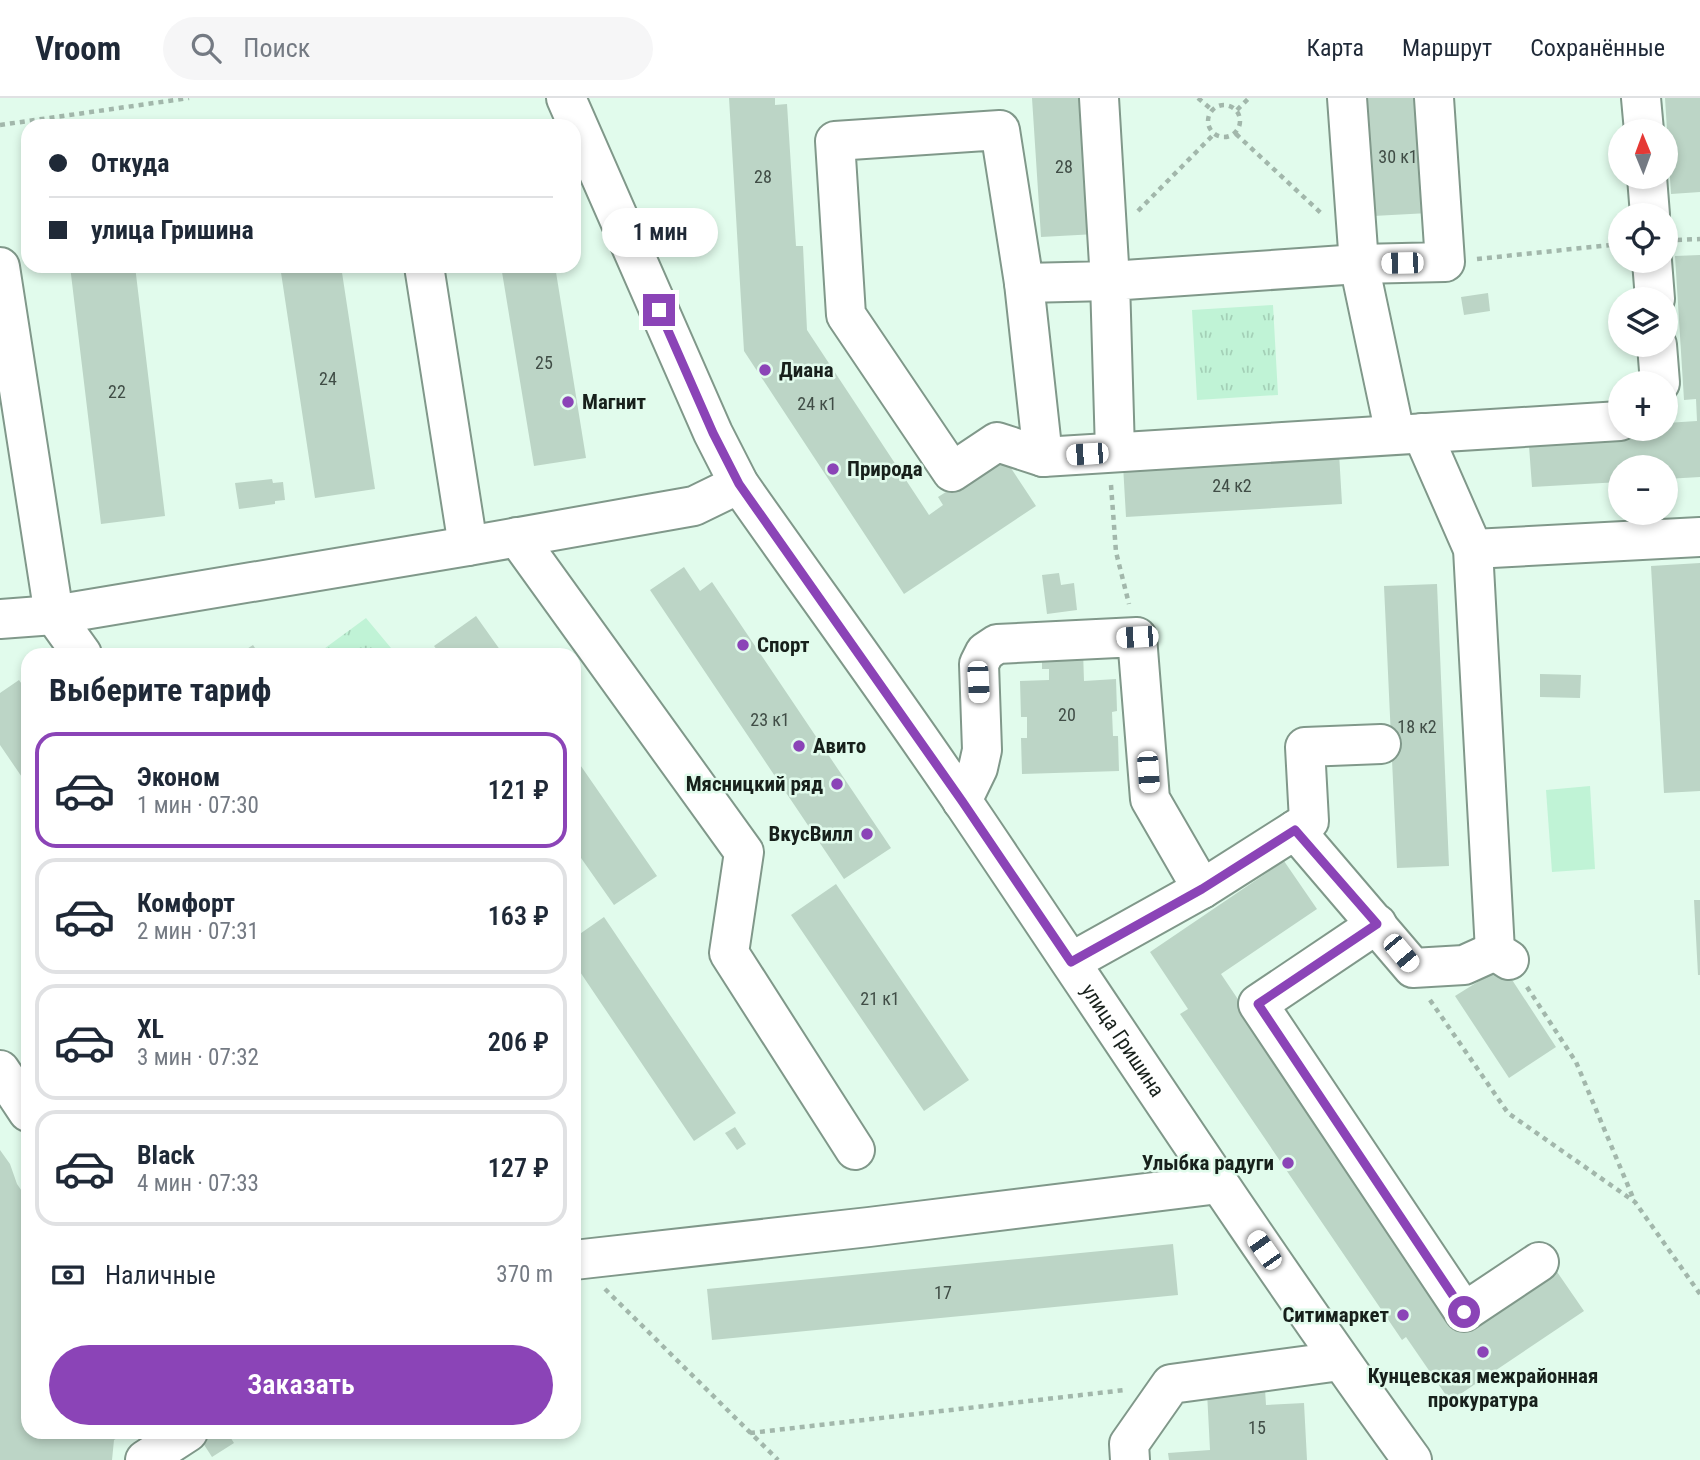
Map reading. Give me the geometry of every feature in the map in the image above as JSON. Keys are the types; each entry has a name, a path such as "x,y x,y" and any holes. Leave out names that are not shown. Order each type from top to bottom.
{"street":[{"name":"улица Гришина","path":"566,98 575,119"},
{"path":"1099,98 1110,281 1112,452"},
{"path":"1295,830 1413,968 1464,965 1502,955 1473,549 1409,434 1358,256 1347,98"},
{"path":"1024,283 1110,281 1358,256 1445,262 1434,98"},
{"path":"1641,98 1643,119"},
{"path":"1043,457 1024,283 1000,130 835,141 846,315 952,472 997,442 1043,457 1608,422"},
{"name":"улица Гришина","path":"581,132 713,433 739,484 962,801 1219,1184 1412,1460"},
{"path":"0,267 54,615 78,648"},
{"path":"425,273 468,546"},
{"path":"0,618 54,615 694,506 739,484"},
{"path":"517,537 744,852 729,953 855,1150"},
{"path":"1473,549 1700,537"},
{"path":"962,801 978,768 982,750 979,664 985,652 997,644 1137,637 1150,800 1202,889"},
{"path":"1071,962 1202,889 1308,821 1305,747 1381,744"},
{"path":"1377,924 1258,1004 1464,1312 1539,1262"},
{"path":"0,1070 21,1102"},
{"path":"581,1258 883,1226 1219,1184"},
{"path":"1130,1460 1129,1444 1171,1384 1340,1360"},
{"path":"145,1460 177,1439"}],"path":[{"path":"42,119 189,98"},
{"path":"1198,98 1211,109"},
{"path":"1237,110 1249,98"},
{"path":"1224,104 1237,110 1241,123 1236,134 1226,138 1214,134 1208,123 1211,109 1224,104"},
{"path":"0,125 21,122"},
{"path":"1107,242 1214,134"},
{"path":"1236,134 1358,256"},
{"path":"1678,240 1700,239"},
{"path":"1445,262 1608,245"},
{"path":"1112,452 1116,552 1137,637"},
{"path":"1502,955 1576,1062 1634,1202 1700,1294"},
{"path":"1423,991 1508,1112 1634,1202"},
{"path":"581,1266 778,1460"},
{"path":"750,1433 1171,1384"}],"green space":[{"path":"1273,305 1278,395 1197,400 1192,310"},
{"path":"366,618 391,648 325,648"},
{"path":"1590,786 1595,869 1552,872 1546,790"}],"building":[{"path":"729,98 775,98 775,105 787,104 796,246 803,246 807,330 929,515 943,505 938,497 1003,456 1036,506 904,594 744,351"},
{"path":"1032,98 1087,98 1096,234 1041,237"},
{"path":"1366,98 1422,98 1429,213 1373,216"},
{"path":"1665,98 1700,98 1700,192 1671,194 1671,189 1678,189 1678,119 1666,119"},
{"path":"1700,255 1700,477 1678,478 1678,455 1608,455 1608,483 1532,487 1528,432 1608,430 1608,441 1678,441 1678,422 1697,421 1696,399 1684,400 1676,273 1678,256"},
{"path":"71,273 136,273 165,516 101,524"},
{"path":"281,273 342,273 375,489 315,498"},
{"path":"502,273 556,273 586,458 534,466"},
{"path":"1488,293 1490,311 1464,315 1461,297"},
{"path":"1339,453 1342,504 1126,517 1123,465"},
{"path":"272,479 273,483 283,482 285,500 239,509 235,483"},
{"path":"1700,563 1700,791 1664,793 1651,566"},
{"path":"684,567 700,591 712,582 891,848 844,879 650,590"},
{"path":"1059,573 1061,585 1074,583 1077,610 1047,614 1042,575"},
{"path":"1437,584 1449,866 1397,868 1384,586"},
{"path":"476,616 499,648 436,648 434,646"},
{"path":"1083,651 1084,681 1116,679 1117,711 1112,712 1113,736 1118,736 1119,771 1022,774 1021,738 1027,738 1027,717 1021,717 1020,681 1049,680 1049,669 1042,669 1042,652"},
{"path":"1540,674 1581,675 1580,698 1540,697"},
{"path":"19,680 21,683 21,776 0,745 0,693"},
{"path":"581,766 657,876 614,905 581,858"},
{"path":"1284,861 1317,909 1221,974 1458,1327 1553,1266 1584,1311 1450,1401 1406,1337 1402,1340 1180,1014 1188,1009 1150,952"},
{"path":"836,884 969,1080 924,1111 791,915"},
{"path":"1694,900 1700,900 1700,975 1698,975"},
{"path":"604,917 736,1113 694,1141 581,973 581,933"},
{"path":"1503,966 1556,1047 1509,1078 1455,996"},
{"path":"735,1127 746,1144 737,1150 725,1133"},
{"path":"0,1150 10,1164 21,1190 21,1439 116,1439 112,1460 0,1460"},
{"path":"1173,1244 1178,1295 712,1340 707,1289"},
{"path":"1265,1389 1266,1405 1304,1403 1307,1460 1169,1460 1168,1453 1210,1450 1207,1392"},
{"path":"231,1439 234,1443 212,1457 201,1440"}],"place":[{"name":"Диана","path":"765,370"},
{"name":"Магнит","path":"568,402"},
{"name":"Природа","path":"833,469"},
{"name":"Спорт","path":"743,645"},
{"name":"Авито","path":"799,746"},
{"name":"Мясницкий ряд","path":"837,784"},
{"name":"ВкусВилл","path":"867,834"},
{"name":"Улыбка радуги","path":"1288,1163"},
{"name":"Ситимаркет","path":"1403,1315"},
{"name":"Кунцевская межрайонная прокуратура","path":"1483,1352"}],"route":[{"path":"659,310 713,433 739,484 962,801 1071,962 1202,889 1295,830 1377,924 1258,1004 1464,1312"}]}
